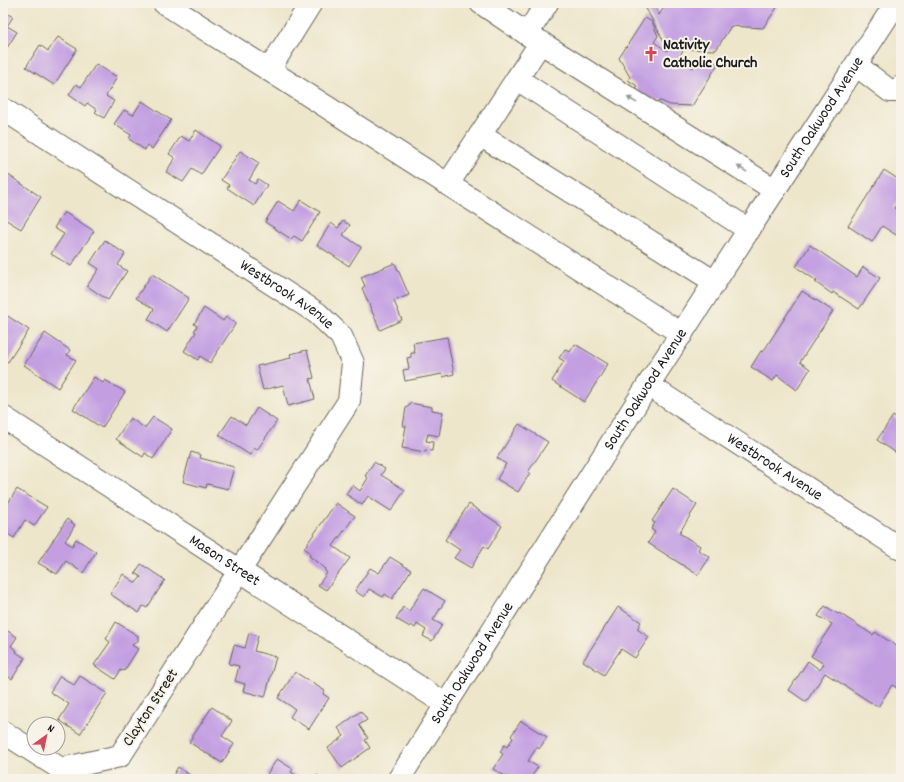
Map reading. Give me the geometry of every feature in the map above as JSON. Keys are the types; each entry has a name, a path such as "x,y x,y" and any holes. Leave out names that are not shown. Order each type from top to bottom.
{"street":[{"path":"165,3 682,334"},
{"path":"269,70 311,3"},
{"path":"481,3 775,190"},
{"path":"448,184 517,79 547,3"},
{"name":"South Oakwood Avenue","path":"399,779 648,385 896,3"},
{"path":"856,65 890,91 897,91 901,87"},
{"path":"517,79 749,230"},
{"name":"Westbrook Avenue","path":"3,109 317,313 341,336 353,363 349,401 240,572"},
{"path":"480,135 715,282"},
{"name":"Westbrook Avenue","path":"648,385 901,549"},
{"name":"Mason Street","path":"3,417 447,705"},
{"name":"Clayton Street","path":"3,732 60,769 120,756 240,572"}],"building":[{"name":"Nativity Catholic Church","path":"643,3 653,3 659,15 667,3 780,3 763,28 731,26 716,50 684,49 678,58 693,68 697,62 713,62 718,64 692,106 670,105 661,101 651,103 638,95 636,85 628,80 630,77 619,58 645,18 652,22 658,36 654,42 667,51 668,49"},
{"path":"3,11 13,17 7,26 17,32 3,54"},
{"path":"58,37 77,49 54,85 26,67 40,45 48,51"},
{"path":"96,64 117,77 106,96 114,101 104,118 95,112 97,110 87,103 85,106 69,95 76,84 81,87"},
{"path":"142,101 171,120 152,149 147,145 145,150 129,139 131,135 114,124 124,110 133,115"},
{"path":"196,130 220,146 201,175 192,169 183,182 166,172 175,158 169,154 181,136 189,141"},
{"path":"240,151 259,163 249,180 255,184 258,179 267,185 254,206 227,188 229,185 221,180"},
{"path":"884,170 901,181 901,197 894,208 901,213 901,238 882,226 872,242 848,226"},
{"path":"7,174 41,197 21,229 3,218 3,180"},
{"path":"301,200 320,212 302,241 294,236 291,239 265,222 278,201 294,211"},
{"path":"64,212 94,231 71,266 51,254 64,234 54,228"},
{"path":"343,221 350,225 343,235 361,247 349,266 317,245 331,223 338,228"},
{"path":"105,240 125,254 118,265 127,271 108,300 87,286 99,269 90,263"},
{"path":"810,245 857,277 863,267 880,278 859,309 833,292 832,294 815,282 817,281 796,267"},
{"path":"395,263 409,295 394,301 402,320 380,330 362,288 365,286 361,277"},
{"path":"152,274 189,298 167,332 148,319 154,309 136,298"},
{"path":"802,291 833,311 800,362 810,369 797,390 777,375 773,381 751,367 761,351 763,352"},
{"path":"204,308 223,321 226,317 236,323 210,363 200,356 198,360 184,351 196,332 194,331 197,326 194,324"},
{"path":"3,313 29,330 8,362 3,359"},
{"path":"45,333 70,350 67,355 76,360 58,388 24,365"},
{"path":"447,337 454,374 443,377 442,374 405,381 403,370 409,369 407,358 411,357 411,353 415,353 413,343"},
{"path":"575,344 608,364 584,402 552,381 564,361 559,358 565,349 570,352"},
{"path":"307,350 314,378 310,379 315,399 288,406 283,385 263,390 257,366 291,358 290,354"},
{"path":"94,377 103,383 105,380 125,392 102,428 73,409"},
{"path":"410,403 432,407 432,410 443,412 439,436 428,434 426,441 433,442 432,451 425,450 425,452 402,448 406,426 403,426 406,408"},
{"path":"257,408 277,421 257,450 254,448 250,455 219,435 232,416 246,425"},
{"path":"893,416 901,422 901,456 877,440"},
{"path":"153,417 172,429 153,459 145,453 143,457 116,439 130,418 145,428"},
{"path":"519,424 548,442 528,472 530,473 518,492 497,479 506,464 497,458"},
{"path":"191,452 201,455 200,458 234,467 228,489 207,484 206,488 183,482"},
{"path":"374,462 385,469 381,475 405,490 391,511 368,496 362,505 346,494 352,485 360,491 368,478 365,476"},
{"path":"17,489 47,507 34,526 25,520 14,538 3,531 3,511"},
{"path":"673,489 697,505 679,533 700,546 698,550 710,557 698,575 648,543 655,532 651,529 655,523 652,521"},
{"path":"336,503 355,516 333,546 350,558 326,590 318,585 327,573 325,571 326,569 309,556 311,553 304,548"},
{"path":"469,504 502,526 488,549 484,546 471,568 454,558 460,550 445,540"},
{"path":"67,519 75,525 65,541 72,546 76,539 96,552 83,573 66,561 57,574 38,563"},
{"path":"390,557 411,570 392,599 385,594 383,597 369,589 364,597 355,591 370,568 379,573"},
{"path":"141,564 165,580 147,608 143,606 139,613 110,594 123,574 136,583 141,577 135,573"},
{"path":"424,588 445,601 433,620 442,625 432,641 423,636 426,630 417,624 415,628 411,625 410,627 396,619 403,607 409,611"},
{"path":"825,606 838,614 839,613 873,635 875,632 901,649 901,681 897,688 892,685 878,707 825,673 806,702 789,690 808,661 820,670 824,664 811,656 832,624 818,616"},
{"path":"618,607 641,622 637,629 649,637 635,658 621,649 604,675 583,661"},
{"path":"116,622 138,636 138,641 132,645 138,649 124,671 121,670 115,679 94,665 110,642 106,639"},
{"path":"3,628 17,637 11,646 17,651 16,652 25,658 12,679 3,673"},
{"path":"249,633 258,636 254,651 276,657 265,697 243,691 245,684 235,681 239,666 229,664 234,645 245,648"},
{"path":"295,672 325,691 323,694 329,698 309,729 290,717 295,709 278,698"},
{"path":"60,676 74,685 80,676 107,693 80,734 66,725 66,716 62,716 69,704 50,692"},
{"path":"212,707 232,721 222,736 234,744 222,763 189,742"},
{"path":"361,711 367,720 359,725 368,738 365,740 370,748 342,768 328,748 344,736 338,728"},
{"path":"521,721 547,737 539,749 537,747 528,761 538,767 530,779 510,779 493,769 503,754 500,752 504,745 507,747 513,738 511,736"},
{"path":"277,759 293,769 291,772 302,779 274,779 267,774"},
{"path":"178,767 194,778 194,779 171,779"},
{"path":"317,775 323,779 315,779"}],"place":[{"name":"Nativity Catholic Church","path":"651,54"}]}
